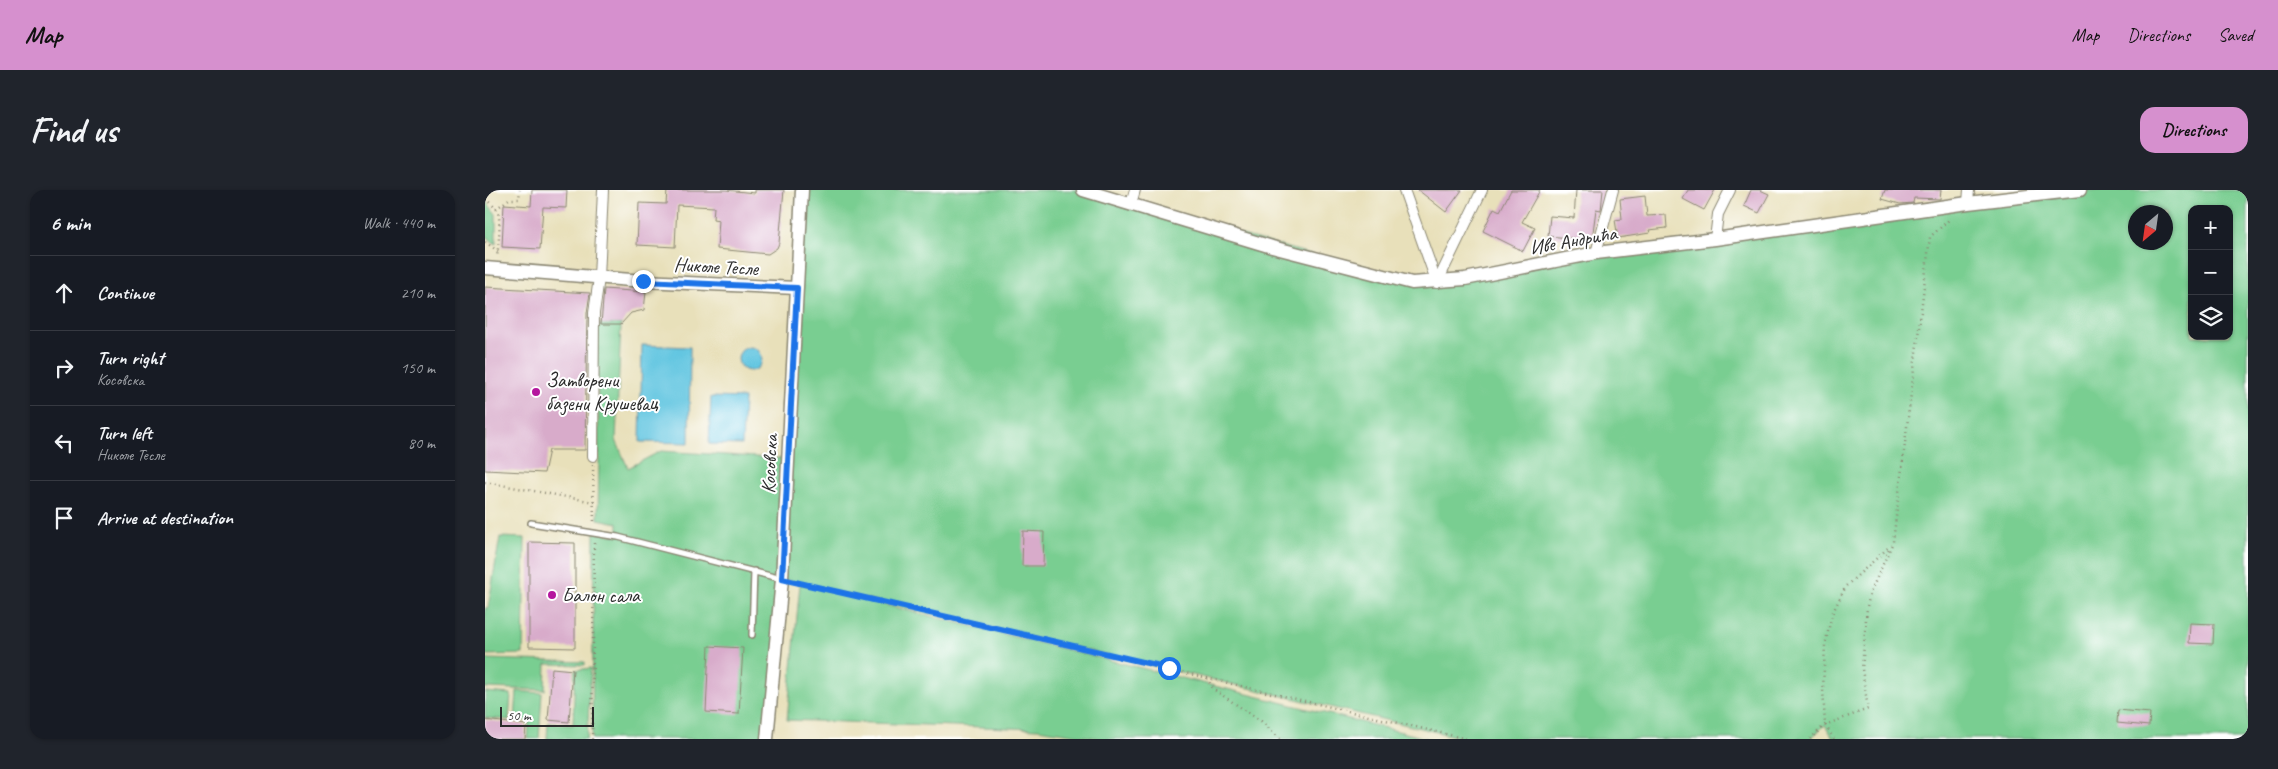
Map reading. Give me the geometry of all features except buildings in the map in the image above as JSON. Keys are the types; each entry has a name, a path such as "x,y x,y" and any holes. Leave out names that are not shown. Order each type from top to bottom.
{"street":[{"path":"593,456 595,313 599,278 603,190"},
{"name":"Косовска","path":"767,739 782,579 802,190"},
{"name":"Иве Андрића","path":"1083,190 1272,247 1412,283 1437,283 1465,279 1596,253 1715,239 1968,196 2078,190"},
{"path":"1131,204 1135,190"},
{"path":"1404,190 1437,283"},
{"path":"1437,283 1482,190"},
{"path":"1596,253 1613,190"},
{"path":"1715,239 1718,214 1730,190"},
{"name":"Николе Тесле","path":"490,269 599,278 797,288"}],"lane":[{"path":"531,523 594,532 782,579"},
{"path":"752,635 754,571"}],"path":[{"path":"496,208 509,199 519,199 520,190"},
{"path":"1810,739 1825,725 1868,708 1862,669 1867,607 1870,593 1893,542 1930,237 1968,196"},
{"path":"485,199 496,208 499,223 498,251 490,269"},
{"path":"485,242 498,251"},
{"path":"592,739 593,456"},
{"path":"485,482 594,502"},
{"path":"1835,739 1825,725 1823,689 1825,645 1831,614 1846,586 1882,555 1893,542"},
{"path":"782,579 1467,739"},
{"path":"1207,678 1213,689 1261,721 1280,739"}],"green space":[{"path":"802,190 1083,190 1412,283 1596,253 2080,190 2248,190 2248,739 1834,739 1825,725 1810,739 1467,739 782,579 767,739 592,739 594,532 618,536 618,523 598,519 599,457 596,324 621,324 616,440 628,468 661,451 788,459"},
{"path":"485,200 496,214 496,244 485,236"},
{"path":"500,537 525,538 523,654 485,655 485,608 488,608"},
{"path":"800,584 1430,739 1104,739 1038,729 787,720"},
{"path":"485,659 585,662 585,665 546,664 545,690 485,688"},
{"path":"591,668 587,739 547,739 548,723 573,725 575,670"},
{"path":"517,691 542,693 539,739 528,739 529,721 515,720"},
{"path":"485,692 511,694 509,720 485,718"}],"water":[{"path":"642,345 690,347 689,443 640,442"},
{"path":"750,347 755,348 761,354 761,364 755,370 750,371 745,370 739,364 738,359 739,354 745,348"},
{"path":"711,397 744,398 742,445 709,444"}],"place":[{"name":"Затворени базени Крушевац","path":"536,392"},
{"name":"Балон сала","path":"552,595"}],"route":[{"path":"643,281 797,288 782,579 1169,668"}]}
